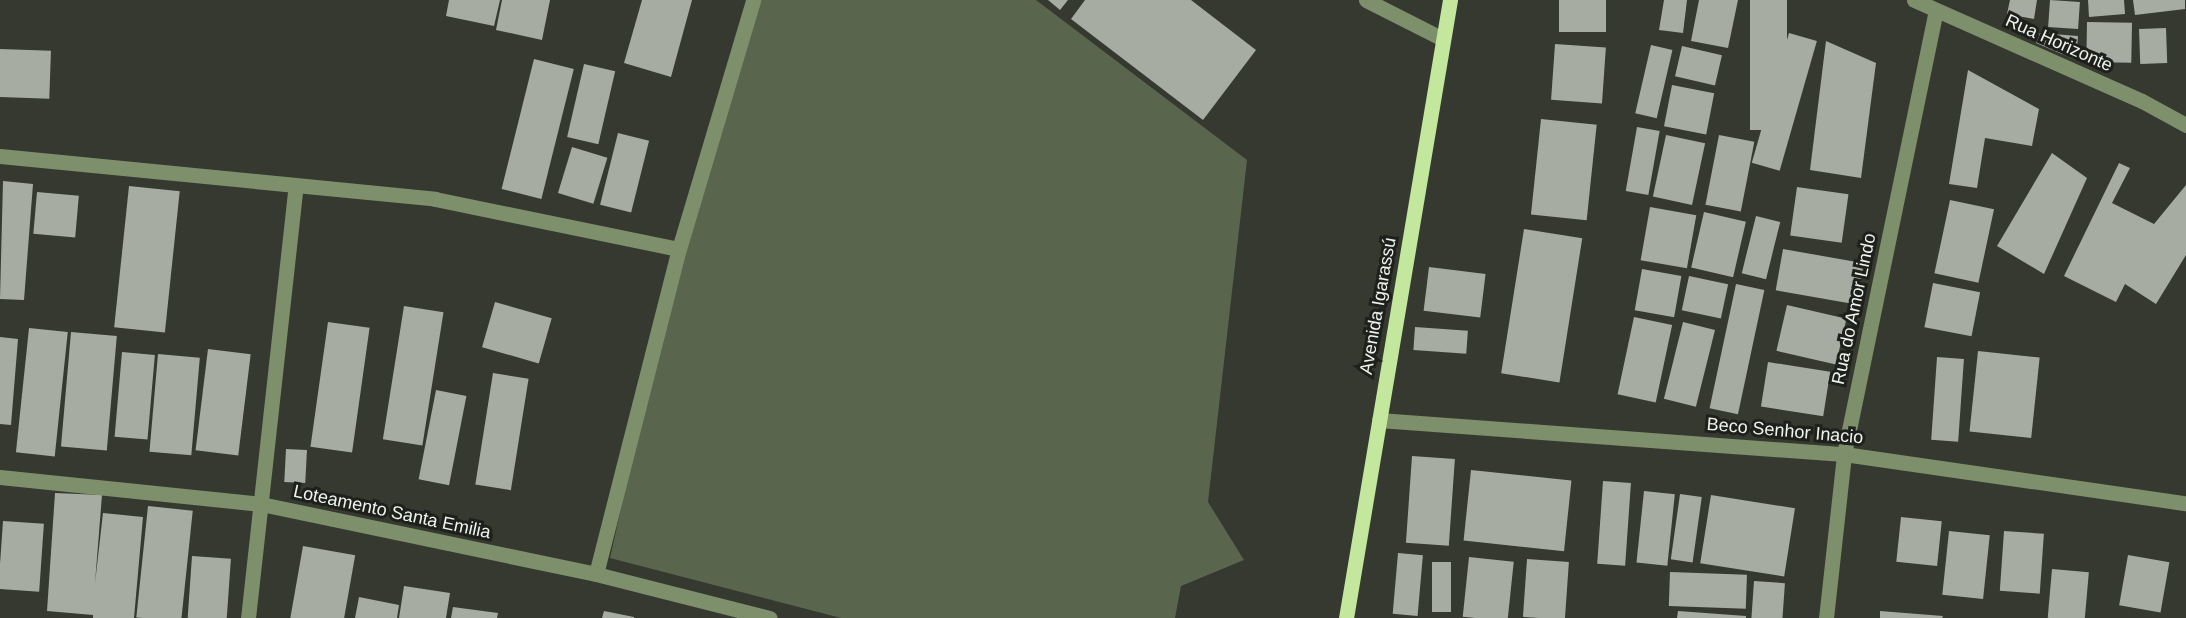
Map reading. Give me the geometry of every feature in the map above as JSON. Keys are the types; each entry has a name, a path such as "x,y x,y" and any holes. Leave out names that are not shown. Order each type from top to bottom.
{"main road":[{"name":"Avenida Igarassú","path":"1346,618 1450,0"}],"street":[{"path":"596,574 679,249 753,0"},
{"path":"1366,0 1443,39"},
{"name":"Rua Horizonte","path":"1914,0 2142,101 2186,125"},
{"name":"Rua do Amor Lindo","path":"1826,618 1844,454 1936,10"},
{"path":"0,156 435,199 679,249"},
{"path":"248,618 296,186"},
{"name":"Beco Senhor Inacio","path":"1379,420 1844,454 2186,503"},
{"name":"Loteamento Santa Emilia","path":"0,477 261,504 596,574 770,618"}],"green space":[{"path":"760,0 1036,0 1247,160 1208,502 1244,560 1181,586 1175,618 841,618 610,558 679,249"}],"building":[{"path":"449,0 500,0 494,26 446,16"},
{"path":"502,0 550,0 542,40 496,30"},
{"path":"642,0 692,0 671,77 624,63"},
{"path":"1048,0 1068,0 1060,10"},
{"path":"1085,0 1191,0 1256,50 1203,120 1071,19"},
{"path":"1559,0 1606,0 1606,32 1559,32"},
{"path":"1664,0 1687,0 1683,33 1659,30"},
{"path":"1699,0 1738,0 1728,48 1691,41"},
{"path":"1750,0 1787,0 1787,130 1750,130"},
{"path":"2010,0 2037,0 2034,19 2007,14"},
{"path":"2050,0 2080,2 2078,29 2048,27"},
{"path":"2088,0 2124,0 2125,14 2089,17"},
{"path":"2133,0 2185,0 2185,9 2135,15"},
{"path":"2087,22 2132,23 2131,63 2086,62"},
{"path":"2166,28 2167,63 2140,64 2139,29"},
{"path":"1789,33 1817,41 1780,171 1752,163"},
{"path":"2040,33 2078,36 2076,60 2036,43"},
{"path":"1826,41 1876,63 1861,178 1810,170"},
{"path":"1555,44 1606,48 1602,103 1551,100"},
{"path":"1651,45 1672,50 1657,118 1635,113"},
{"path":"1682,46 1722,55 1715,85 1675,76"},
{"path":"0,49 51,51 49,99 0,97"},
{"path":"534,59 574,69 541,199 502,189"},
{"path":"584,64 615,71 598,144 567,137"},
{"path":"1968,70 2039,109 2032,146 1985,138 1977,188 1949,184"},
{"path":"1672,85 1714,93 1706,134 1664,126"},
{"path":"1541,119 1597,125 1587,220 1531,214"},
{"path":"1637,127 1660,131 1648,195 1626,191"},
{"path":"618,133 649,141 631,213 600,205"},
{"path":"1666,135 1705,143 1692,205 1653,197"},
{"path":"1719,135 1754,142 1741,212 1705,205"},
{"path":"572,147 607,158 593,204 558,193"},
{"path":"2052,153 2087,178 2044,274 1997,246"},
{"path":"2119,163 2130,168 2112,203 2154,224 2186,185 2186,255 2156,304 2125,284 2116,302 2064,276"},
{"path":"3,181 33,184 24,300 0,299"},
{"path":"129,186 180,191 165,333 114,327"},
{"path":"1797,187 1848,194 1842,243 1790,236"},
{"path":"37,192 79,196 75,238 33,234"},
{"path":"1950,200 1994,209 1978,283 1934,273"},
{"path":"1650,207 1696,215 1687,268 1641,260"},
{"path":"1704,212 1746,222 1733,277 1691,268"},
{"path":"1756,216 1780,222 1766,279 1742,273"},
{"path":"1524,229 1582,238 1559,382 1501,373"},
{"path":"1783,249 1864,263 1856,305 1776,290"},
{"path":"1429,267 1486,274 1480,318 1424,311"},
{"path":"1642,269 1681,276 1674,317 1635,310"},
{"path":"1689,276 1728,284 1721,319 1682,310"},
{"path":"1933,283 1980,292 1972,336 1924,327"},
{"path":"1736,284 1764,290 1738,414 1710,408"},
{"path":"495,302 552,318 539,363 482,347"},
{"path":"1787,305 1846,319 1836,365 1776,351"},
{"path":"404,306 444,312 422,446 383,439"},
{"path":"1634,317 1672,325 1656,402 1618,394"},
{"path":"328,322 370,328 352,453 310,447"},
{"path":"1683,322 1715,330 1696,407 1664,399"},
{"path":"1415,327 1468,331 1466,354 1413,350"},
{"path":"29,328 68,332 55,456 16,452"},
{"path":"71,332 117,336 107,451 61,447"},
{"path":"0,337 18,339 11,425 0,424"},
{"path":"208,349 251,354 238,455 196,450"},
{"path":"1978,351 2040,357 2031,438 1970,432"},
{"path":"122,352 155,355 147,440 115,437"},
{"path":"158,354 200,358 191,455 149,452"},
{"path":"1937,357 1964,359 1958,442 1931,440"},
{"path":"1768,362 1830,372 1823,416 1761,406"},
{"path":"493,373 529,379 511,490 475,485"},
{"path":"436,390 466,396 449,485 419,479"},
{"path":"286,449 307,450 305,483 284,482"},
{"path":"1412,456 1455,459 1449,546 1406,543"},
{"path":"1471,470 1571,481 1564,551 1464,541"},
{"path":"1603,481 1631,483 1625,566 1597,564"},
{"path":"1644,491 1675,494 1667,566 1636,563"},
{"path":"55,493 102,495 95,583 103,513 143,517 134,618 93,618 93,615 47,611"},
{"path":"1680,494 1702,497 1693,562 1671,559"},
{"path":"1711,495 1795,508 1784,576 1700,563"},
{"path":"148,506 193,511 181,618 136,617"},
{"path":"1901,517 1942,521 1937,566 1896,562"},
{"path":"3,521 44,524 39,592 0,589"},
{"path":"1949,531 1990,535 1983,599 1942,595"},
{"path":"2004,531 2044,534 2040,594 2000,591"},
{"path":"303,546 355,555 344,618 290,618"},
{"path":"1398,553 1423,555 1418,616 1393,614"},
{"path":"2128,555 2169,562 2161,613 2119,605"},
{"path":"192,556 231,559 227,618 188,618"},
{"path":"1469,557 1514,562 1508,618 1463,617"},
{"path":"1527,559 1569,562 1565,618 1523,617"},
{"path":"1432,562 1451,562 1451,612 1432,612"},
{"path":"2052,569 2089,572 2085,618 2048,618"},
{"path":"1670,572 1747,575 1746,609 1669,606"},
{"path":"1754,581 1785,583 1782,618 1751,618"},
{"path":"404,586 450,593 446,618 399,618"},
{"path":"359,597 399,605 397,618 355,618"},
{"path":"453,607 498,613 497,618 451,618"},
{"path":"604,611 634,617 634,618 602,618"},
{"path":"1678,611 1746,616 1746,618 1677,618"},
{"path":"1880,611 1943,616 1942,618 1880,618"}]}
